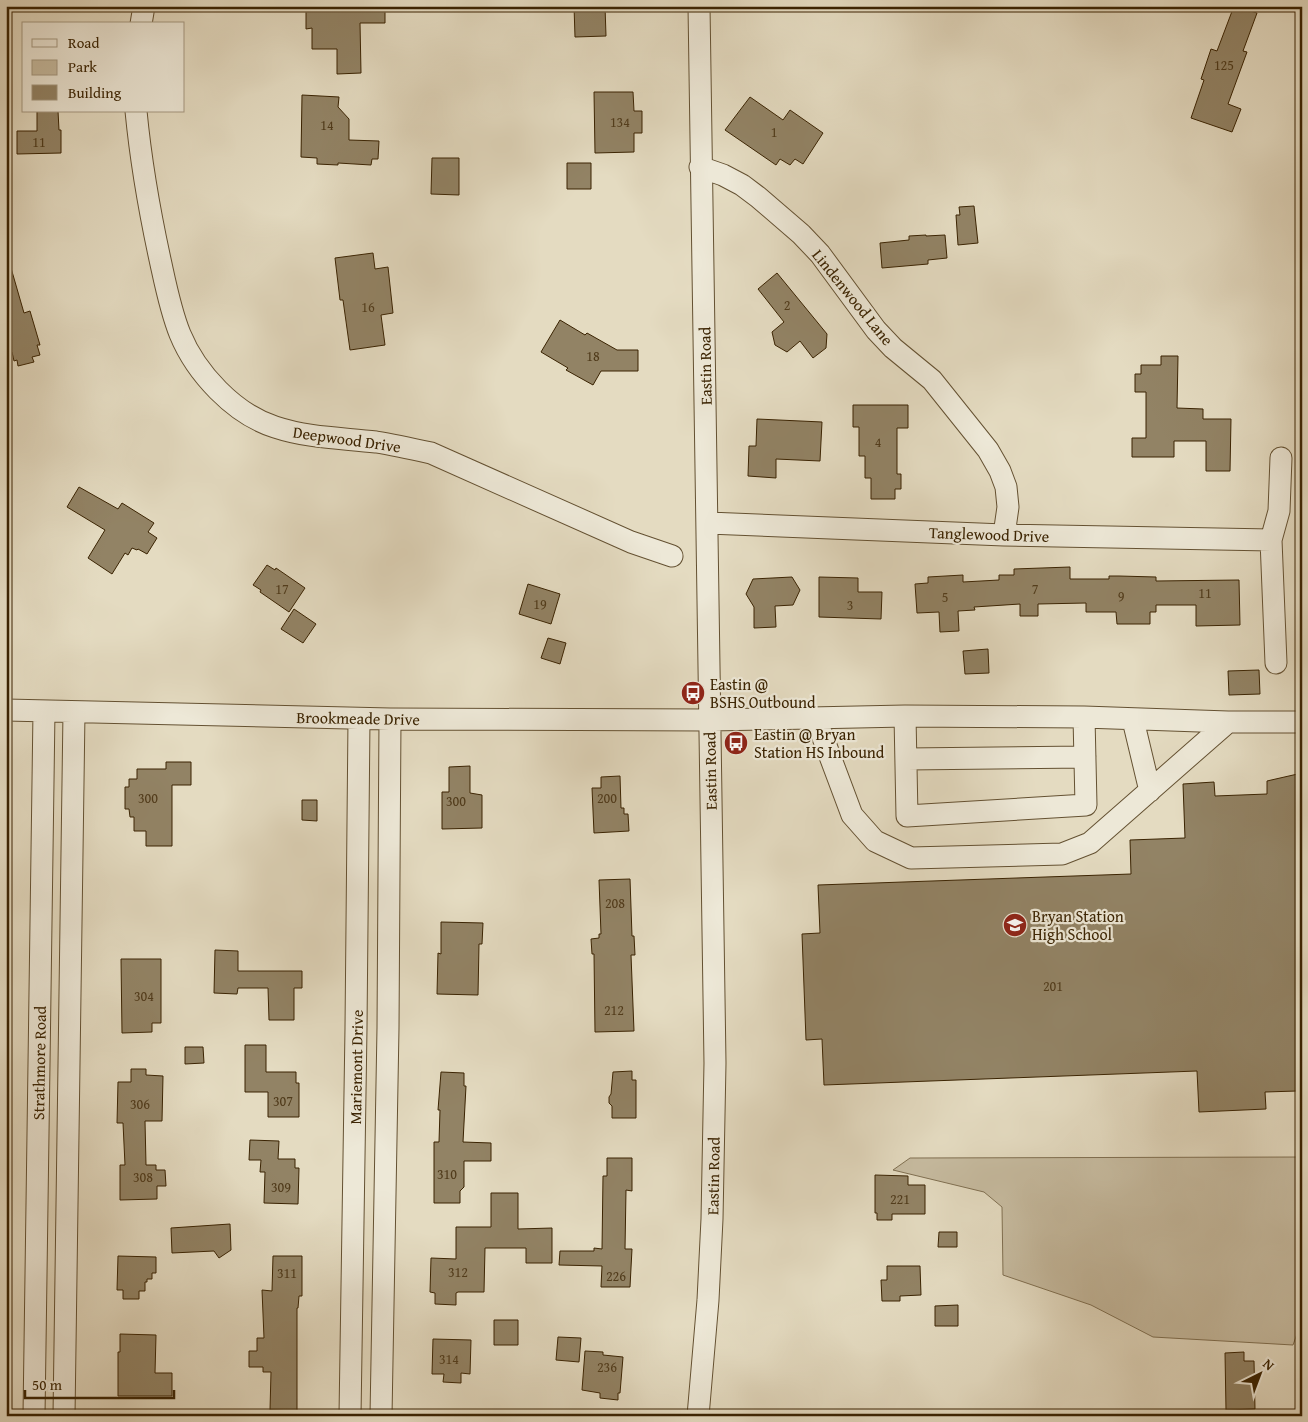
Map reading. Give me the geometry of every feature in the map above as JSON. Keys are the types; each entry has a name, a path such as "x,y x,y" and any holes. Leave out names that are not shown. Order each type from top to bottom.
{"street":[{"path":"141,22 144,6"},
{"name":"Eastin Road","path":"698,1416 708,1300 715,1063 699,6"},
{"name":"Deepwood Drive","path":"136,112 140,148 155,235 166,287 180,334 193,360 226,398 273,427 309,436 375,442 431,453 631,542 672,556"},
{"name":"Lindenwood Lane","path":"700,167 723,175 742,185 801,234 820,254 876,330 893,348 932,380 988,450 1000,471 1006,487 1008,507 1004,535"},
{"path":"1276,663 1271,540 1279,510 1281,458"},
{"name":"Tanglewood Drive","path":"708,523 1004,535 1271,540"},
{"name":"Brookmeade Drive","path":"6,710 358,719 710,720 905,716 1084,717 1133,720 1302,722"},
{"name":"Strathmore Road","path":"34,1416 44,711"},
{"name":"Strathmore Road","path":"64,1416 74,712"},
{"path":"905,716 907,816 1086,806 1084,717"},
{"name":"Mariemont Drive","path":"350,1416 356,1028 358,719"},
{"name":"Mariemont Drive","path":"381,1416 388,1028 390,719"},
{"path":"816,719 852,815 875,841 911,858 1062,854 1090,843 1228,722"},
{"path":"1133,720 1150,791"},
{"path":"907,760 1085,758"},
{"path":"356,1028 388,1028"}],"green space":[{"path":"1302,1157 1302,1320 1293,1345 1153,1337 1091,1305 1003,1275 1002,1207 984,1192 893,1170 910,1158"}],"building":[{"path":"306,6 385,6 385,23 360,23 361,73 337,74 337,49 312,49 312,28 306,29"},
{"path":"574,6 605,6 606,36 575,37"},
{"path":"1234,6 1257,13 1243,51 1247,52 1228,104 1241,109 1232,132 1191,118 1204,80 1201,79 1211,49 1217,51"},
{"path":"594,92 633,92 634,111 642,111 642,133 634,133 634,152 595,153"},
{"path":"302,95 339,97 338,107 349,119 349,140 379,141 378,159 372,159 371,165 338,163 338,165 317,164 317,158 301,157"},
{"path":"750,97 783,120 790,110 823,133 803,164 795,159 790,165 780,159 776,165 725,130"},
{"path":"37,112 58,112 59,130 61,130 61,153 17,154 17,131 37,131"},
{"path":"432,158 459,158 459,195 431,194"},
{"path":"567,163 591,163 591,189 567,189"},
{"path":"974,206 978,243 958,245 956,215 960,215 959,207"},
{"path":"945,235 947,258 928,260 928,264 882,268 880,243 909,240 909,236"},
{"path":"373,253 375,269 388,267 393,313 381,315 385,345 350,350 343,300 340,300 335,258"},
{"path":"11,268 24,313 30,311 40,345 37,345 40,355 32,357 34,362 18,366 17,360 14,361 12,352 6,353 6,269"},
{"path":"777,273 827,334 826,348 813,358 800,341 787,352 775,345 772,332 784,322 758,289"},
{"path":"560,320 585,335 587,333 617,350 638,350 638,371 601,371 593,385 566,370 568,368 541,352"},
{"path":"1161,356 1178,356 1177,408 1203,409 1203,419 1231,419 1230,471 1206,471 1206,441 1174,441 1174,457 1132,457 1132,438 1146,438 1146,392 1135,392 1135,374 1141,374 1141,365 1161,365"},
{"path":"853,405 908,405 908,428 897,428 897,474 901,474 901,489 895,489 895,499 871,499 871,478 865,478 865,456 859,456 859,427 853,427"},
{"path":"757,419 822,422 820,461 776,459 776,478 748,476 749,446 756,446"},
{"path":"79,487 118,509 122,503 154,523 148,532 157,538 147,554 132,548 128,555 125,553 112,574 88,558 105,530 67,507"},
{"path":"267,565 275,570 276,568 305,588 289,612 253,585"},
{"path":"1070,567 1070,579 1109,579 1109,576 1119,576 1156,577 1156,581 1239,580 1240,625 1196,626 1196,605 1156,605 1156,612 1150,612 1150,624 1117,624 1116,612 1086,612 1086,603 1038,604 1038,616 1020,616 1020,604 974,607 975,610 958,611 959,631 940,632 939,612 917,613 915,584 928,583 928,577 963,575 963,582 999,580 999,575 1014,575 1014,569"},
{"path":"792,577 800,590 793,605 775,606 776,627 754,628 754,607 746,594 753,579"},
{"path":"819,577 858,578 858,592 882,592 881,619 819,617"},
{"path":"528,584 560,594 551,624 519,614"},
{"path":"294,609 316,624 303,643 281,629"},
{"path":"548,638 566,643 560,664 541,658"},
{"path":"988,649 989,673 965,674 963,651"},
{"path":"1259,670 1260,694 1229,695 1228,671"},
{"path":"166,762 191,762 191,785 172,785 172,846 146,846 146,831 134,831 134,817 130,817 129,809 125,809 125,787 129,787 129,779 137,779 137,769 166,769"},
{"path":"470,766 470,793 482,795 482,828 442,829 442,792 449,792 449,767"},
{"name":"Bryan Station High School","path":"1302,773 1302,1080 1297,1080 1297,1091 1265,1092 1266,1109 1199,1112 1197,1071 824,1085 822,1039 806,1040 802,934 820,933 818,885 1131,874 1130,840 1185,838 1183,784 1214,782 1215,796 1267,794 1267,781"},
{"path":"620,776 621,808 624,808 624,814 628,814 629,831 594,833 592,788 601,788 601,777"},
{"path":"302,800 317,800 317,821 302,820"},
{"path":"630,879 632,936 634,936 635,955 631,955 634,1031 595,1032 594,954 592,954 591,939 599,938 599,934 601,934 599,880"},
{"path":"441,922 483,923 482,944 479,944 478,995 437,994 438,953 441,954"},
{"path":"215,950 238,951 238,971 302,971 302,988 294,988 294,1020 269,1020 268,988 238,988 237,994 214,993"},
{"path":"121,959 161,959 161,1023 152,1023 152,1032 122,1033"},
{"path":"245,1045 266,1045 266,1072 296,1072 296,1083 299,1083 299,1117 268,1117 268,1092 245,1092"},
{"path":"185,1047 203,1047 204,1063 185,1064"},
{"path":"131,1069 146,1069 146,1075 163,1076 162,1121 145,1121 146,1165 156,1165 156,1170 165,1170 166,1186 157,1186 157,1199 120,1200 120,1165 125,1165 123,1123 117,1123 118,1082 131,1082"},
{"path":"632,1071 632,1080 636,1080 636,1118 612,1118 612,1106 609,1103 609,1097 611,1094 613,1072"},
{"path":"441,1072 464,1073 464,1086 466,1086 463,1142 491,1143 491,1161 464,1161 464,1187 460,1191 460,1203 434,1203 434,1142 439,1142 440,1110 438,1110"},
{"path":"250,1140 279,1141 278,1159 295,1159 295,1168 299,1168 298,1204 264,1203 265,1172 260,1172 261,1160 249,1160"},
{"path":"607,1158 632,1158 632,1191 626,1190 625,1249 632,1249 630,1287 601,1287 602,1266 559,1265 560,1251 594,1251 594,1248 602,1249 603,1176 607,1176"},
{"path":"875,1175 908,1176 908,1185 925,1185 925,1214 892,1214 892,1220 877,1220 877,1213 875,1213"},
{"path":"491,1193 518,1193 518,1229 552,1228 552,1263 526,1263 526,1248 485,1248 484,1292 458,1292 456,1293 456,1305 435,1304 435,1293 430,1292 431,1258 456,1259 456,1227 491,1227"},
{"path":"230,1224 231,1250 219,1258 214,1251 172,1253 171,1228"},
{"path":"939,1232 957,1232 957,1247 938,1247"},
{"path":"118,1256 156,1257 156,1273 152,1273 152,1279 147,1279 147,1282 145,1282 145,1291 139,1291 139,1299 123,1299 123,1290 117,1290"},
{"path":"273,1256 302,1256 302,1296 299,1296 297,1308 297,1411 270,1410 271,1372 263,1372 263,1367 249,1367 249,1351 257,1351 257,1338 264,1338 262,1290 272,1291"},
{"path":"887,1266 920,1266 921,1295 900,1296 900,1301 882,1301 881,1280 887,1280"},
{"path":"958,1305 958,1326 935,1326 935,1306"},
{"path":"494,1320 518,1320 518,1345 494,1345"},
{"path":"120,1334 156,1335 155,1373 172,1373 172,1396 118,1396"},
{"path":"558,1337 581,1338 579,1362 556,1360"},
{"path":"433,1339 471,1340 470,1374 461,1373 461,1383 443,1382 444,1374 432,1374"},
{"path":"585,1351 603,1352 603,1355 623,1357 618,1400 600,1398 600,1393 582,1390"},
{"path":"1244,1352 1244,1361 1254,1361 1255,1409 1226,1410 1225,1353"}],"place":[{"name":"Eastin @ BSHS Outbound","path":"693,693"},
{"name":"Eastin @ Bryan Station HS Inbound","path":"736,743"},
{"name":"Bryan Station High School","path":"1015,925"}]}
